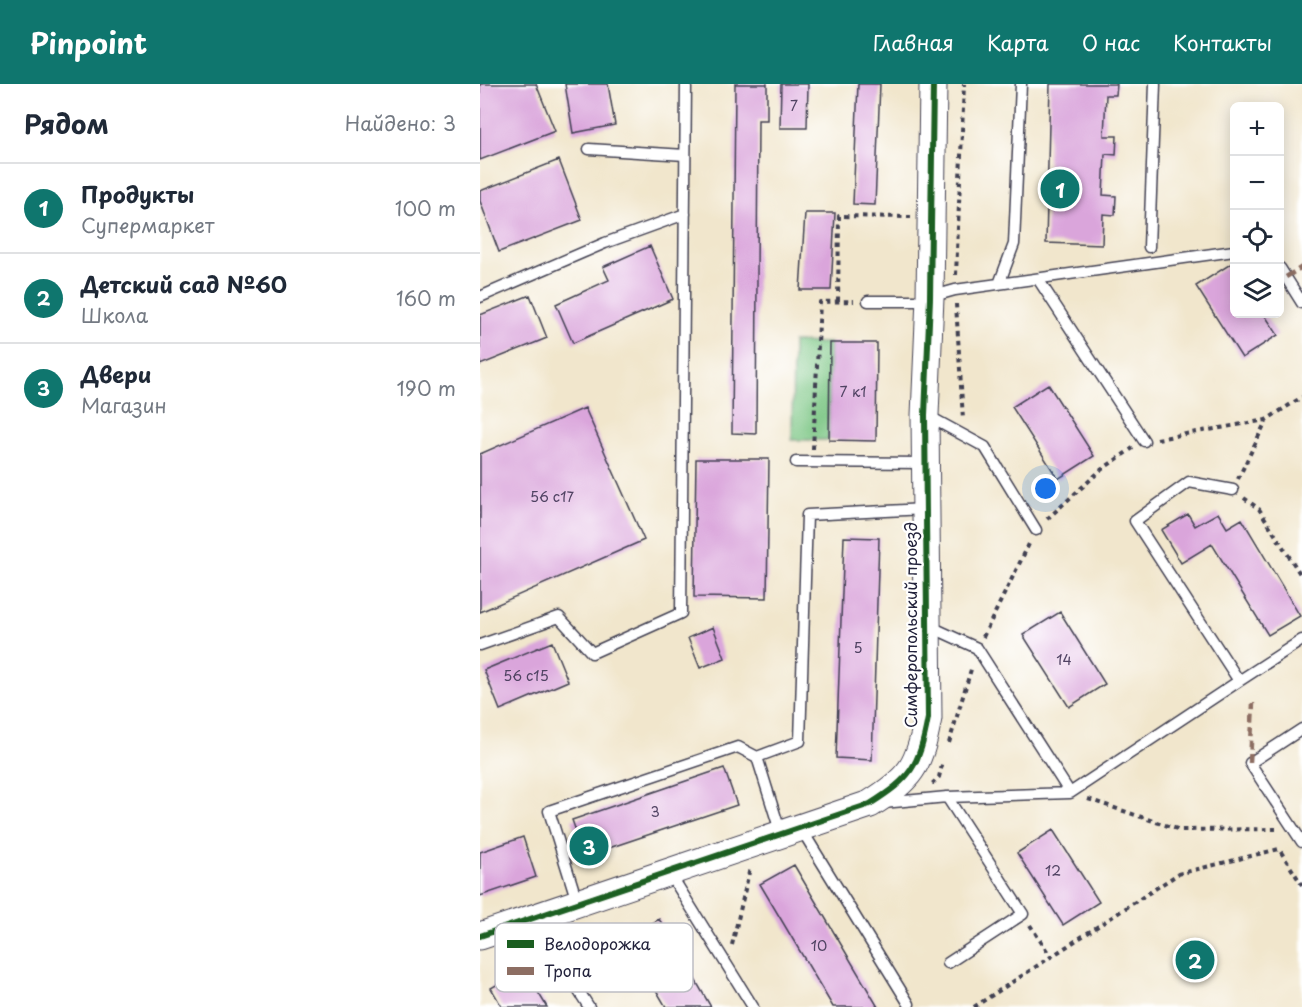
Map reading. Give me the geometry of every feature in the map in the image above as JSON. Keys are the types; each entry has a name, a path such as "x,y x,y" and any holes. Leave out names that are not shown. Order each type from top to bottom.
{"street":[{"name":"Симферопольский проезд","path":"518,923 870,804 897,787 914,767 923,746 928,718 925,415 943,294 933,84"},
{"name":"Симферопольский проезд","path":"480,936 495,931"}],"lane":[{"path":"480,645 559,617 592,653 681,613 686,84"},
{"path":"999,284 1014,244 1022,84"},
{"path":"1149,247 1155,84"},
{"path":"589,149 685,155"},
{"path":"480,297 605,243 685,214"},
{"path":"868,301 916,301 999,284 1230,252"},
{"path":"1284,274 1302,303"},
{"path":"1038,279 1144,441"},
{"path":"925,415 985,447 1036,530"},
{"path":"796,462 925,463"},
{"path":"1233,490 1189,482 1135,521 1239,681"},
{"path":"757,757 800,741 807,515 925,509"},
{"path":"926,625 977,648 1070,793"},
{"path":"870,804 947,797 1070,793 1302,640"},
{"path":"1302,729 1250,763 1302,842"},
{"path":"578,902 549,811 738,747 757,757 790,830 909,1004"},
{"path":"947,797 1023,914 948,963"},
{"path":"669,871 753,1007"},
{"path":"532,918 535,923"},
{"path":"580,992 590,1007"}],"path":[{"path":"964,84 943,294 964,437"},
{"path":"838,302 839,216 918,217"},
{"path":"812,462 820,302 868,301"},
{"path":"946,750 977,648 1036,530 1101,470 1144,441 1266,420 1302,397"},
{"path":"1266,420 1233,490 1259,509 1302,577"},
{"path":"914,801 939,777 944,759"},
{"path":"1070,793 1180,830 1293,828"},
{"path":"974,1007 1178,874 1279,849 1302,885"},
{"path":"727,965 751,867"},
{"path":"1023,914 1051,957"}],"green space":[{"path":"793,342 830,343 829,440 792,440"}],"building":[{"path":"480,84 536,84 555,131 480,160"},
{"path":"565,84 608,84 615,125 573,133"},
{"path":"735,84 767,84 767,120 758,120 756,434 732,433"},
{"path":"781,84 808,84 807,128 780,128"},
{"path":"858,84 880,84 875,205 853,204"},
{"path":"1050,84 1117,84 1116,95 1106,95 1104,136 1117,136 1116,155 1105,154 1103,195 1116,196 1115,215 1103,214 1102,245 1046,243"},
{"path":"559,160 582,220 499,252 480,201 480,191"},
{"path":"805,213 835,213 831,290 800,290"},
{"path":"650,246 673,299 573,343 556,304 609,280 603,267"},
{"path":"1230,264 1230,318 1267,318 1278,335 1242,358 1196,286"},
{"path":"530,295 547,338 480,365 480,315"},
{"path":"830,343 877,343 876,441 829,440"},
{"path":"1048,384 1094,456 1058,479 1012,407"},
{"path":"585,408 644,540 480,612 480,454"},
{"path":"696,459 769,459 767,598 694,597"},
{"path":"1218,513 1227,528 1242,519 1300,616 1268,635 1212,544 1181,563 1161,530 1188,514 1195,526"},
{"path":"844,537 879,538 872,760 836,758"},
{"path":"1060,612 1105,684 1069,707 1023,635"},
{"path":"713,627 725,658 700,668 688,638"},
{"path":"552,642 568,681 500,710 484,670"},
{"path":"724,768 737,805 585,856 572,820"},
{"path":"1053,830 1099,902 1063,925 1017,853"},
{"path":"523,837 536,877 480,896 480,852"},
{"path":"794,865 878,1007 833,1007 760,884"},
{"path":"693,976 711,1007 666,1007 657,992 693,992"},
{"path":"495,986 495,992 538,992 547,1007 502,1007 491,988"}],"marked path":[{"path":"1286,277 1302,267"},
{"path":"1250,763 1253,703"}],"cycle path":[{"path":"518,923 870,804 904,778 917,760 928,718 925,415 930,298 933,84"},
{"path":"480,936 495,931"}],"place":[{"name":"Продукты","path":"1060,189"},
{"name":"Двери","path":"589,846"},
{"name":"Детский сад №60","path":"1195,960"}]}
